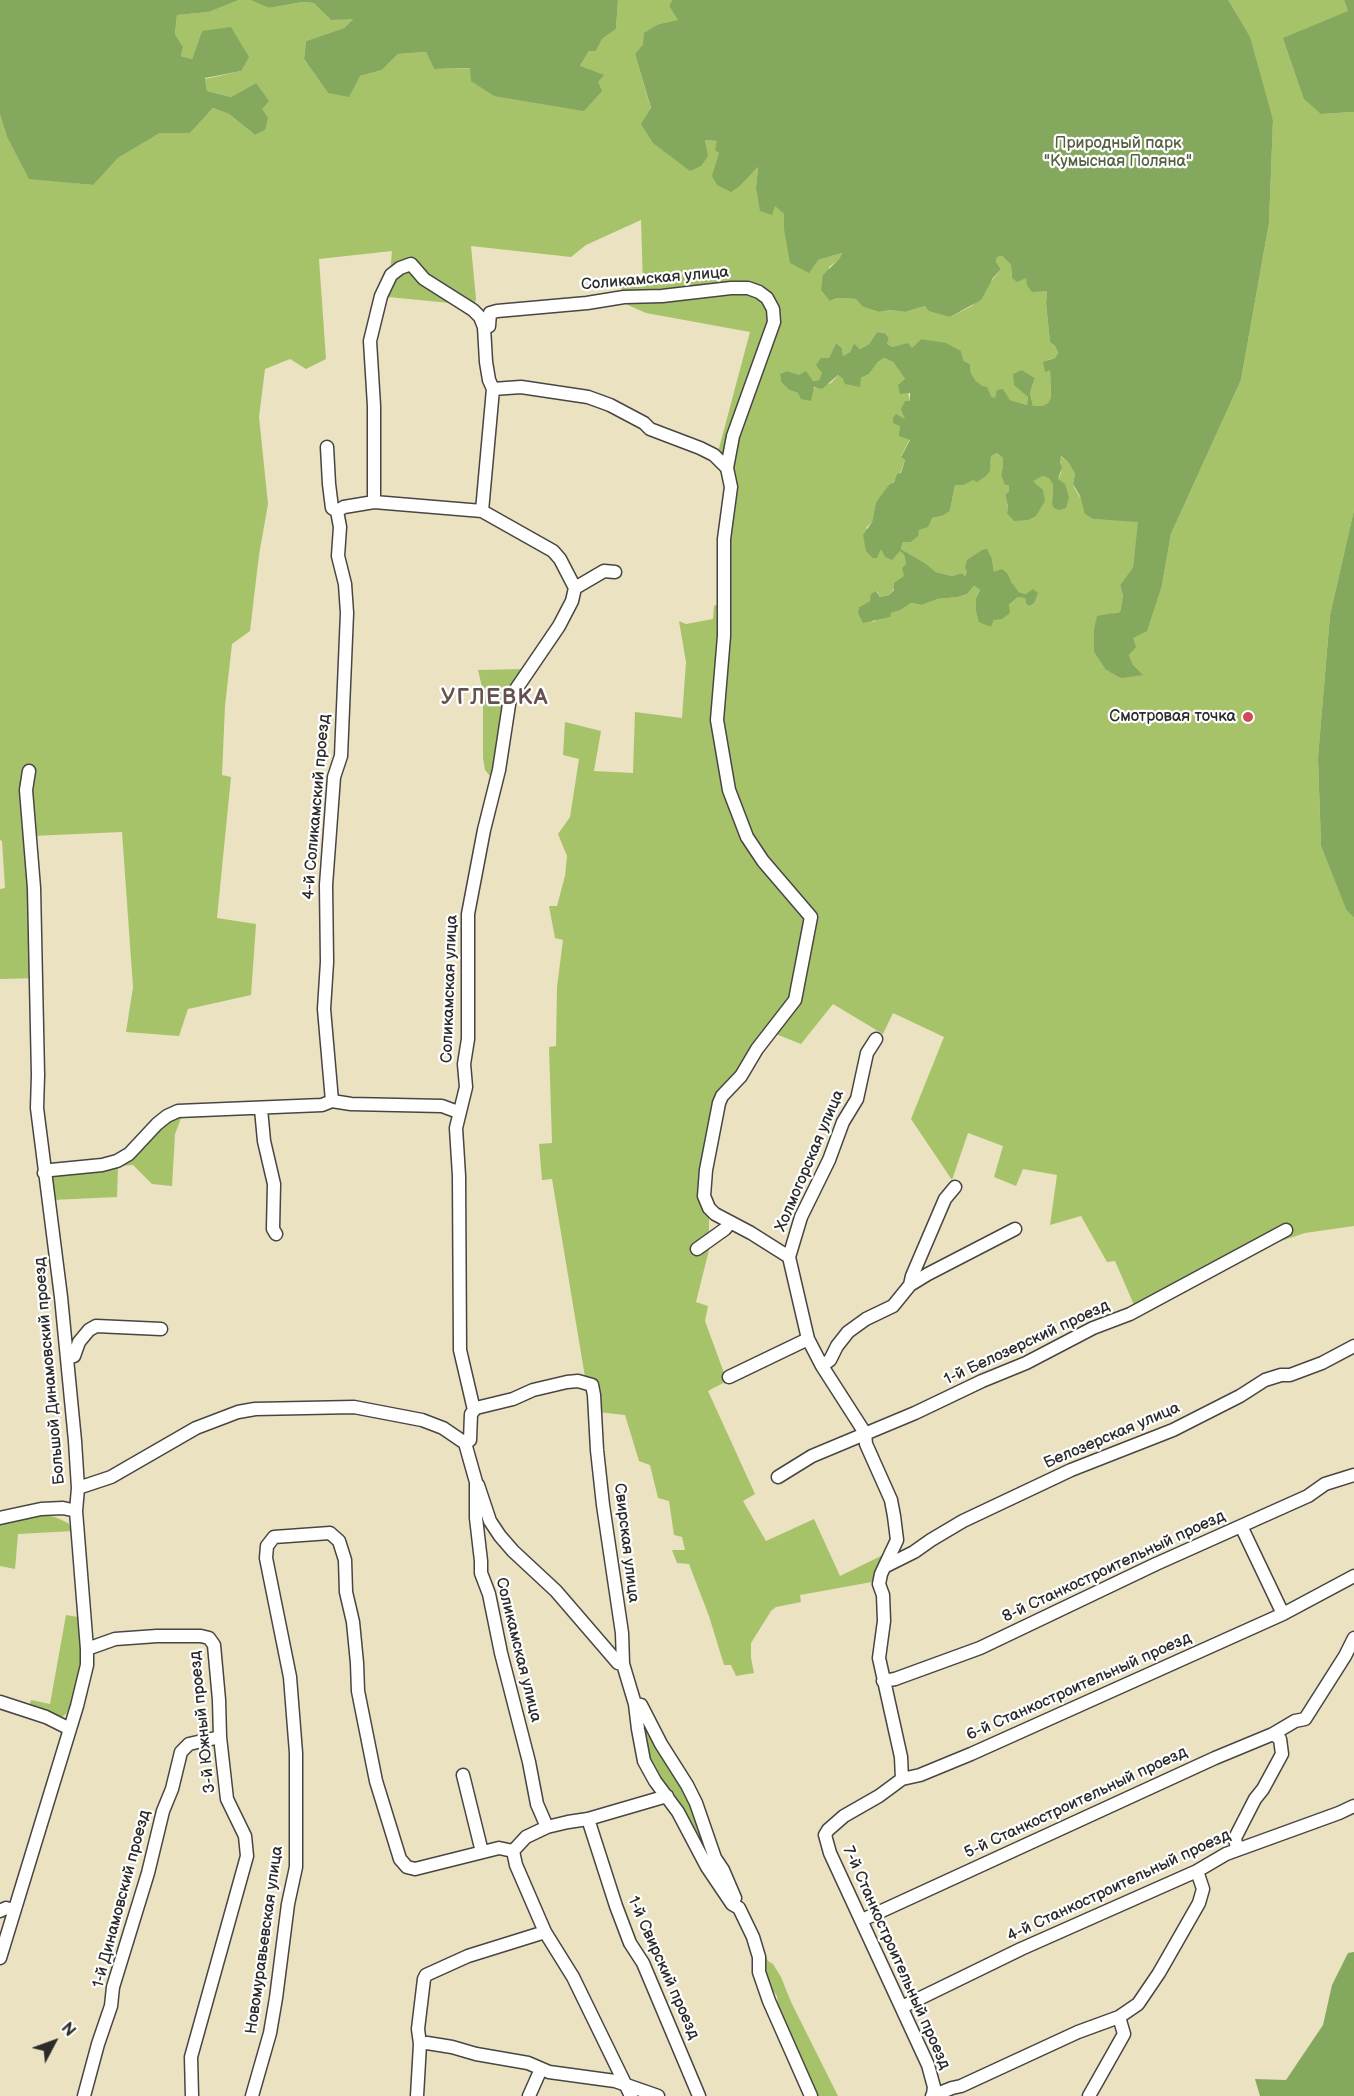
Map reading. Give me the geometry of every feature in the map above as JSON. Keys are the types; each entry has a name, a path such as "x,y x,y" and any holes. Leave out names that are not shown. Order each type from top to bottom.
{"street":[{"path":"375,502 374,406 370,341 381,296 391,275 411,264 424,279 473,310 480,317 484,327 486,362 493,389 482,511"},
{"name":"Соликамская улица","path":"484,327 489,326 490,313 497,311 731,288 748,288 759,292 767,298 773,309 774,322 733,436 727,468 731,487 724,539 724,636 717,720 729,790 747,837 762,861 811,917 795,1000 719,1103 706,1170 704,1196 709,1208 730,1223"},
{"path":"493,389 521,387 588,397 610,405 644,423 650,429 714,455 727,468"},
{"name":"4-й Соликамский проезд","path":"327,447 332,508 337,511 340,526 338,556 345,584 347,613 341,756 334,777 326,885 327,962 324,1009 332,1101"},
{"path":"337,511 344,507 375,502 482,511 553,551 575,588 604,571 615,572"},
{"name":"Соликамская улица","path":"474,1410 460,1350 459,1176 456,1128 458,1112 466,1088 464,1064 468,1039 468,914 484,830 499,770 510,698 559,626 572,601 575,588"},
{"name":"Большой Динамовский проезд","path":"0,1958 3,1934 14,1910 70,1729 87,1665 76,1511 78,1488 67,1358 37,1108 34,888 26,790 29,771"},
{"name":"Холмогорская улица","path":"876,1039 867,1053 856,1099 843,1122 829,1161 801,1217 789,1257 808,1339 822,1366 865,1433 866,1444 891,1500 897,1540 881,1574 879,1584 884,1621 879,1658 902,1757 902,1779"},
{"path":"44,1173 51,1170 102,1165 117,1161 129,1154 167,1116 178,1112 322,1105 332,1101 351,1104 442,1106 458,1112"},
{"path":"261,1109 264,1141 274,1184 273,1229 276,1234"},
{"path":"910,1285 945,1199 955,1187"},
{"path":"697,1249 730,1223 751,1233 789,1257"},
{"path":"822,1366 830,1360 848,1332 866,1319 893,1306 910,1285 1015,1229"},
{"name":"1-й Белозерский проезд","path":"778,1477 812,1456 915,1413 1026,1363 1093,1328 1130,1314 1286,1230"},
{"path":"67,1358 74,1356 79,1342 89,1330 96,1326 161,1329"},
{"path":"729,1377 808,1339"},
{"name":"Белозерская улица","path":"886,1566 914,1552 963,1521 1071,1470 1173,1430 1240,1396 1264,1380 1290,1375 1322,1363 1354,1346"},
{"name":"Свирская улица","path":"474,1410 513,1399 533,1390 567,1382 578,1381 592,1385 603,1505 622,1633 623,1665 636,1704 644,1761 667,1796 707,1867 732,1904 739,1908"},
{"path":"78,1488 125,1470 196,1428 238,1412 255,1409 354,1407 422,1420 443,1428 465,1443 470,1440 470,1419 474,1410"},
{"name":"Соликамская улица","path":"465,1443 476,1482 476,1518 481,1573 489,1594 537,1803 547,1827"},
{"name":"8-й Станкостроительный проезд","path":"883,1681 895,1679 980,1648 1308,1496 1324,1484 1354,1475"},
{"path":"476,1482 490,1521 500,1536 556,1591 618,1663 623,1665"},
{"path":"0,1518 40,1509 63,1508 76,1511"},
{"path":"1241,1527 1283,1614"},
{"name":"Новомуравьевская улица","path":"252,2096 270,2033 288,1904 296,1867 296,1753 290,1677 266,1558 267,1546 274,1537 330,1533 339,1541 345,1560 346,1592 353,1622 358,1691 376,1780 400,1859 407,1868 415,1869 482,1852"},
{"name":"6-й Станкостроительный проезд","path":"825,1835 835,1823 902,1779 920,1775 971,1754 1283,1614 1354,1576"},
{"name":"3-й Южный проезд","path":"87,1649 125,1638 201,1636 209,1638 214,1645 220,1737 227,1798 245,1836 247,1856 191,2057 192,2096"},
{"name":"5-й Станкостроительный проезд","path":"862,1920 1204,1763 1273,1734 1295,1721 1305,1719 1354,1638"},
{"path":"0,1701 46,1717 70,1729"},
{"name":"Свирская улица","path":"636,1704 641,1705 691,1794 715,1858 723,1870 753,1937 759,1957 759,1972 769,2001 811,2096"},
{"path":"1237,1849 1235,1838 1282,1754 1281,1739 1273,1734"},
{"name":"1-й Динамовский проезд","path":"84,2096 181,1752 189,1744 220,1737"},
{"path":"463,1775 482,1852 499,1848 513,1851"},
{"path":"513,1851 526,1837 547,1827 588,1819 667,1796"},
{"name":"4-й Станкостроительный проезд","path":"902,2007 1021,1949 1197,1871 1237,1849 1253,1846 1354,1806"},
{"name":"1-й Свирский проезд","path":"588,1819 630,1943 643,1963 699,2096"},
{"name":"7-й Станкостроительный проезд","path":"825,1835 830,1853 928,2065 934,2087 932,2095"},
{"path":"513,1851 516,1866 545,1932 573,1977 628,2091"},
{"path":"932,2095 962,2086 1078,2032 1119,2017 1138,2004 1199,1903 1203,1889 1197,1871"},
{"path":"0,1911 6,1908 14,1910"},
{"path":"417,2096 420,2044 418,2029 426,1975 468,1956 545,1932"},
{"path":"1089,2096 1124,2034 1119,2017"},
{"path":"420,2044 452,2047 476,2054 528,2063 541,2069 615,2081 628,2091 658,2096"},
{"path":"530,2096 541,2069"}],"green space":[{"path":"0,0 239,0 209,12 177,15 175,34 183,47 181,56 192,59 202,31 231,27 249,57 241,71 205,78 207,91 231,97 256,83 269,101 262,109 268,118 265,130 255,135 229,114 213,108 190,133 160,133 118,158 93,185 29,179 7,137 0,115"},
{"path":"239,0 250,0 269,8 303,2 315,3 331,20 354,18 344,28 306,41 304,59 328,93 360,76 382,70 398,54 426,52 434,69 580,66 589,51 596,51 602,39 616,29 618,0 672,0 669,6 679,20 659,24 635,54 651,109 707,156 705,140 717,141 719,153 717,162 740,186 758,167 756,187 784,214 784,229 818,260 842,253 841,258 829,267 830,301 837,298 857,299 863,307 879,312 890,310 905,312 925,306 950,317 972,306 1001,269 996,262 997,257 1002,256 1011,265 1012,278 1026,278 1047,291 1050,342 1058,353 1055,358 1048,360 1051,397 1048,403 1042,406 1033,406 1030,393 1035,378 1022,370 1028,397 1027,405 1010,400 1005,394 995,398 991,396 976,381 971,373 970,364 964,361 961,351 921,339 912,349 893,347 887,344 889,338 885,333 877,332 869,344 860,349 854,343 850,352 843,356 842,348 836,343 819,380 813,381 787,371 780,374 781,382 789,390 798,393 831,383 838,375 843,379 861,378 869,374 884,358 893,362 905,379 910,401 905,419 902,418 900,426 904,438 910,439 901,456 905,460 900,474 876,502 872,522 866,528 881,548 900,551 904,555 906,564 904,577 889,595 880,597 877,591 870,601 859,607 873,622 889,617 891,613 911,603 922,605 938,599 967,594 974,586 980,590 976,598 976,611 990,627 994,620 1018,597 1025,597 1026,604 1030,606 1034,603 1010,582 1008,574 994,572 992,559 967,571 965,576 962,573 952,576 936,572 901,549 903,542 911,542 919,530 932,518 950,511 955,485 964,485 973,479 991,463 991,456 997,453 1003,458 1001,475 1005,484 1009,485 1009,491 1005,495 1007,513 1036,516 1041,505 1038,485 1032,481 1043,476 1049,477 1053,485 1052,503 1069,497 1058,479 1061,473 1060,456 1068,462 1075,474 1073,484 1075,489 1093,519 1139,521 1133,567 1120,585 1123,596 1120,612 1113,613 1094,630 1094,652 1105,669 1133,665 1129,655 1133,638 1162,585 1171,534 1241,380 1269,223 1273,120 1228,0 1344,0 1348,11 1321,114 1354,112 1354,510 1330,615 1318,759 1321,846 1346,908 1354,918 1354,1226 1305,1233 1266,1246 1140,1313 1134,1305 1115,1261 1107,1262 1081,1216 1050,1225 1057,1175 1023,1169 1016,1186 994,1177 1003,1146 968,1133 952,1180 911,1119 944,1037 893,1013 883,1034 833,1004 801,1044 776,1034 726,1098 706,1197 712,1205 709,1217 709,1250 696,1302 708,1306 705,1321 727,1381 708,1391 755,1494 743,1501 766,1541 814,1519 840,1576 885,1554 872,1582 800,1595 801,1602 776,1607 771,1611 751,1643 754,1673 736,1676 731,1665 724,1665 709,1616 689,1564 677,1563 672,1550 685,1550 682,1537 674,1535 669,1501 658,1498 650,1465 639,1461 625,1415 598,1412 597,1382 585,1377 552,1179 542,1180 539,1144 552,1143 549,1047 556,1046 557,987 563,940 555,938 549,906 557,906 565,876 567,856 558,834 570,817 579,759 563,755 565,722 601,731 594,771 633,773 635,712 682,718 686,662 679,621 686,624 713,619 714,606 722,602 727,486 718,452 750,332 646,313 619,301 622,286 643,287 641,220 586,245 571,257 471,246 476,299 471,317 450,303 388,297 392,251 319,259 326,359 306,369 290,359 265,369 259,417 268,504 250,631 232,644 225,706 222,775 231,777 217,918 256,924 251,995 188,1009 179,1036 126,1032 133,987 122,832 32,836 40,978 0,979 0,889 5,888 2,841 0,840 0,115 7,137 29,178 92,185 118,158 160,133 190,133 213,108 229,114 255,135 265,130 256,83 231,97 207,91 205,79 241,71 202,31 192,59 181,56 183,47 175,34 177,15 209,12"},
{"path":"250,0 618,0 616,29 602,39 596,51 589,51 580,66 604,75 598,82 602,91 584,111 494,96 471,81 470,68 434,69 426,52 398,54 382,70 360,76 349,97 328,93 304,59 306,41 344,28 353,19 331,20 314,3 303,2 269,8"},
{"name":"Природный парк \"Кумысная Поляна\"","path":"672,0 1228,0 1250,37 1273,120 1269,223 1241,380 1171,534 1162,585 1147,631 1133,638 1136,647 1129,655 1133,665 1143,675 1122,678 1117,676 1105,669 1094,652 1094,630 1097,616 1120,612 1123,596 1120,585 1133,567 1138,522 1093,519 1085,514 1080,496 1073,484 1075,474 1068,462 1061,456 1062,467 1058,479 1065,484 1069,497 1066,508 1059,510 1054,508 1053,485 1049,478 1043,476 1033,481 1043,490 1045,501 1036,516 1028,520 1014,521 1007,513 1005,495 1009,491 1009,485 1005,485 1001,475 1003,458 997,453 991,456 990,471 986,476 977,482 973,480 964,485 955,485 950,511 932,518 928,527 919,530 918,536 911,542 903,542 901,549 936,572 952,576 962,573 965,576 967,560 987,549 992,559 994,572 1002,569 1008,574 1019,592 1026,594 1033,589 1038,593 1034,603 1030,606 1026,604 1025,598 1018,597 1009,605 1010,613 1002,619 994,620 991,627 979,622 976,598 980,590 974,586 967,594 958,597 938,599 922,605 911,603 891,613 890,617 863,623 858,613 859,607 870,601 871,594 876,591 880,597 889,595 894,590 894,583 904,576 902,568 906,564 904,555 900,551 892,560 885,557 881,549 877,558 873,558 866,551 863,535 872,522 876,502 894,482 897,474 901,473 905,460 901,457 910,440 899,436 900,426 893,423 893,418 896,414 905,419 901,409 905,401 910,401 910,393 900,394 898,385 905,379 893,362 884,358 869,374 861,378 860,387 845,384 838,375 822,389 814,387 811,401 801,399 798,393 789,390 781,382 780,374 787,371 799,375 806,371 813,381 819,380 822,373 816,365 821,358 829,358 836,343 842,348 843,356 850,352 854,343 860,349 869,344 877,332 885,333 889,338 887,344 893,347 908,343 912,348 921,339 946,343 961,351 964,361 970,364 971,373 976,381 987,387 991,396 995,398 997,390 1003,389 1010,400 1027,405 1028,397 1014,385 1013,374 1022,370 1035,378 1030,393 1033,406 1042,406 1048,403 1051,397 1050,370 1045,372 1043,362 1055,358 1058,353 1050,342 1047,291 1032,292 1027,285 1026,278 1017,282 1012,278 1011,265 1002,256 997,257 996,262 1001,269 993,278 981,300 950,317 929,311 925,306 905,312 890,310 879,312 863,307 856,299 837,298 830,301 821,290 823,275 842,253 818,260 809,273 790,263 784,229 784,214 775,206 772,215 760,211 756,187 758,167 731,192 717,185 712,176 719,153 715,150 717,141 705,140 708,156 701,166 690,171 653,143 641,124 651,108 635,54 643,44 644,33 659,24 678,20 669,6"},
{"path":"1344,0 1354,0 1354,112 1321,114 1304,99 1283,38 1348,11"},
{"path":"1354,510 1354,918 1346,909 1321,846 1318,758 1330,615"},
{"path":"525,669 508,696 495,776 490,776 485,770 483,758 483,691 478,670"},
{"path":"183,1113 175,1134 172,1186 152,1184 133,1165 118,1166 117,1197 52,1200 50,1184 55,1173 103,1167 158,1126"},
{"path":"39,1514 55,1517 68,1523 73,1531 18,1534 15,1569 0,1566 0,1522"},
{"path":"66,1615 78,1617 83,1644 83,1665 74,1699 66,1714 62,1717 55,1717 29,1707 31,1700 50,1704"},
{"path":"640,1711 661,1755 684,1788 732,1899 648,1763"},
{"path":"745,1915 752,1920 768,1961 773,1964 781,1977 838,2096 817,2096 779,2014 777,1996 766,1981"},
{"path":"1354,1952 1354,2096 1260,2096 1255,2079 1286,2080 1323,2025 1332,1985 1348,1953"}],"place":[{"name":"Смотровая точка","path":"1248,717"}],"district":[{"name":"УГЛЕВКА","path":"495,698"}]}
